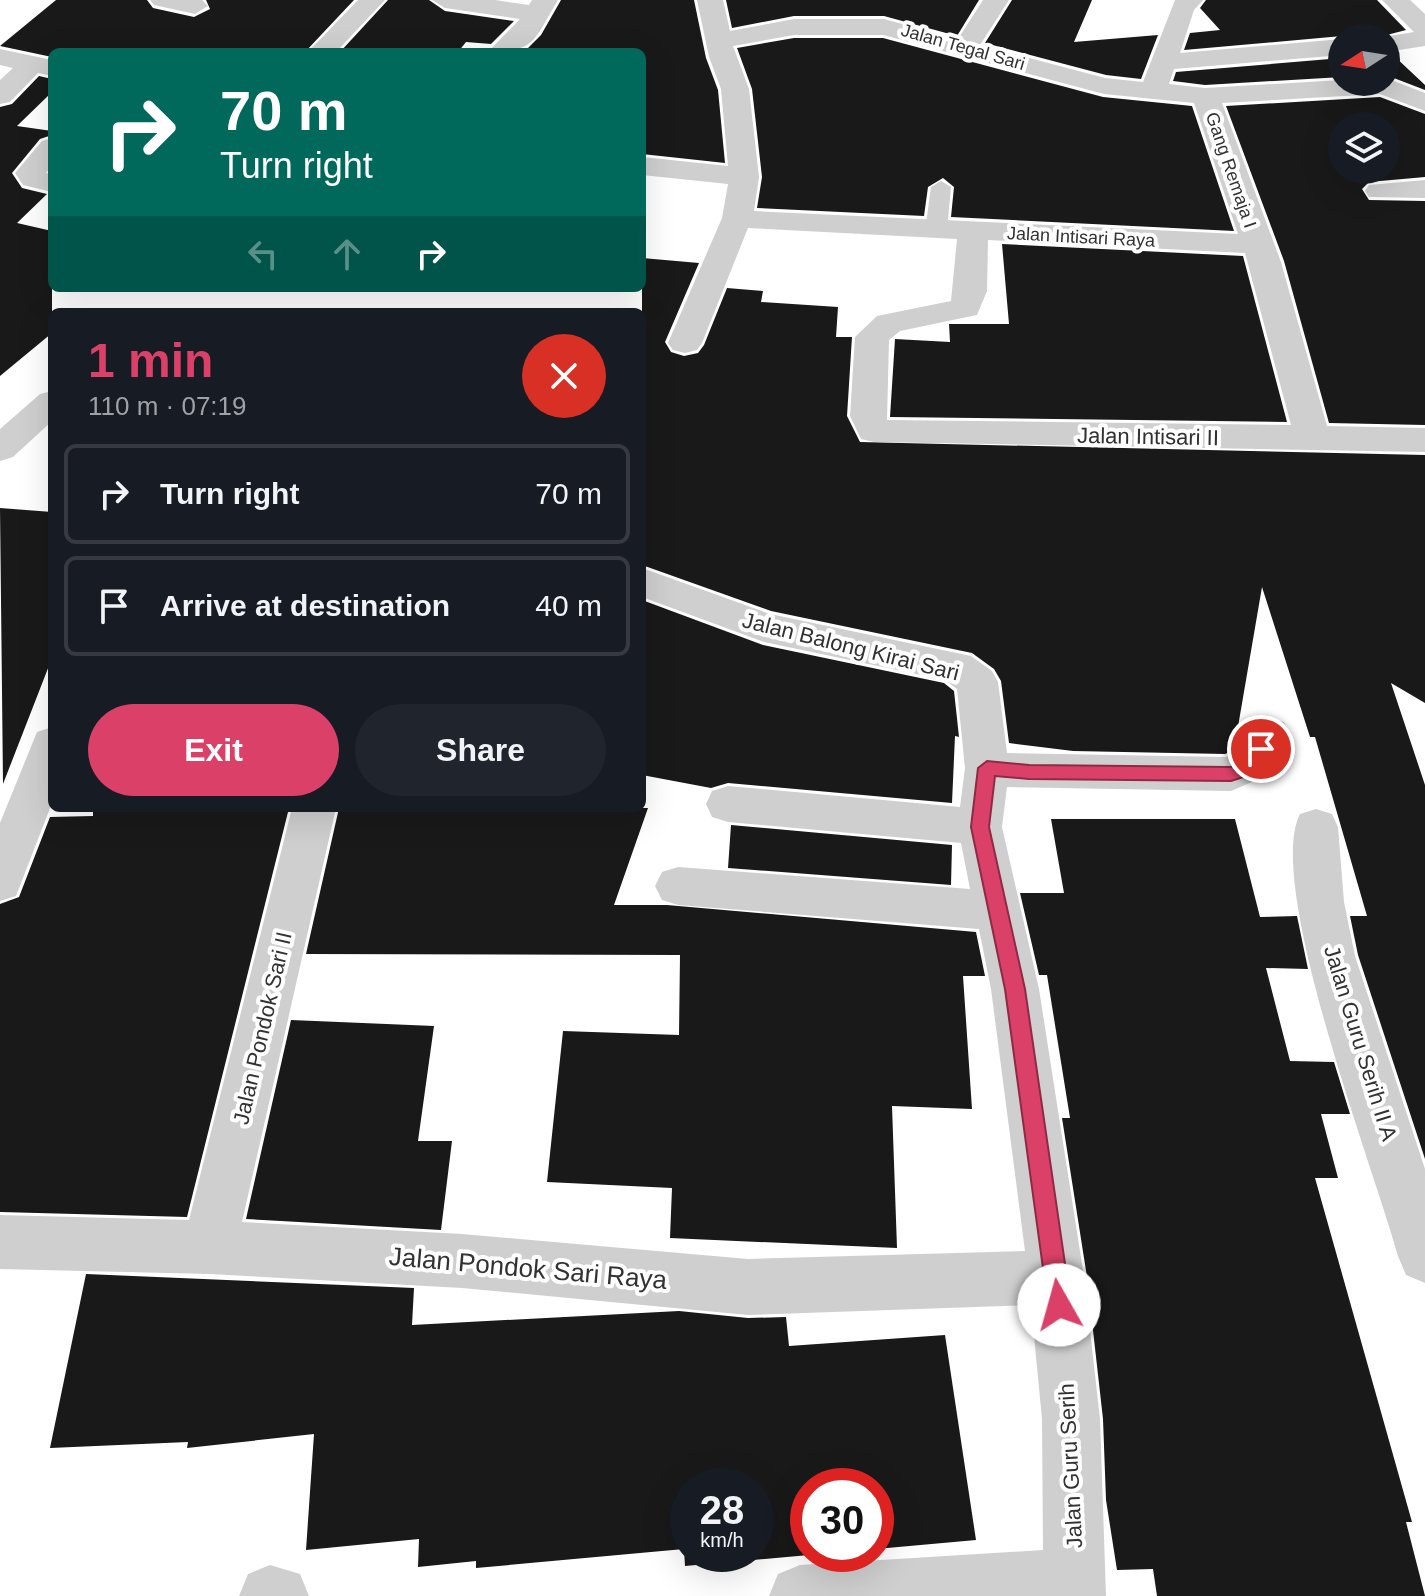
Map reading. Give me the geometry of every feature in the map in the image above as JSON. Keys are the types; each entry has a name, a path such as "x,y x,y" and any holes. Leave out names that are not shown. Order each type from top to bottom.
{"street":[{"path":"163,0 195,6"},
{"path":"325,48 372,0"},
{"path":"445,0 540,7 522,36 506,48"},
{"path":"685,343 737,218 744,177 735,89 719,41 710,0"},
{"path":"966,46 996,0"},
{"path":"1152,92 1182,7 1190,0"},
{"path":"1395,0 1425,28"},
{"name":"Jalan Tegal Sari","path":"719,41 794,27 897,28 1076,79 1152,92 1205,96 1389,87 1425,103"},
{"path":"1400,42 1425,38"},
{"path":"1164,62 1328,48"},
{"path":"0,57 42,66"},
{"path":"0,96 42,66"},
{"name":"Gang Remaja I","path":"1205,96 1257,244"},
{"path":"48,152 30,173 34,179 48,182"},
{"path":"646,166 744,177"},
{"path":"1380,191 1425,189"},
{"name":"Jalan Intisari Raya","path":"737,218 936,231 1257,244"},
{"name":"Jalan Intisari II","path":"973,232 971,291 965,308 889,323 872,337 868,416 874,431 886,434 1312,437"},
{"path":"1257,244 1265,262 1312,437 1425,440"},
{"path":"0,449 48,406"},
{"name":"Jalan Balong Kirai Sari","path":"646,583 764,627 966,672 979,688 987,768"},
{"path":"987,768 1029,772 1231,774 1253,763 1269,734"},
{"path":"0,882 48,755"},
{"name":"Jalan Guru Serih","path":"987,768 980,827 1015,989 1056,1277 1071,1419 1075,1588"},
{"path":"728,804 980,827"},
{"name":"Jalan Pondok Sari II","path":"209,1247 313,812"},
{"name":"Jalan Guru Serih II A","path":"1316,827 1321,911 1346,1006 1406,1185 1425,1256"},
{"path":"678,886 999,911"},
{"name":"Jalan Pondok Sari Raya","path":"0,1242 209,1247 462,1261 748,1287 1056,1277"},
{"path":"800,1596 1075,1588"},
{"path":"270,1596 278,1596"}],"lane":[{"path":"936,231 941,187"}],"building":[{"path":"56,0 147,0 153,8 194,17 210,9 206,0 354,0 309,48 48,48 48,56 0,46"},
{"path":"388,0 429,0 445,11 514,21 491,44 466,42 461,48 344,48"},
{"path":"561,0 694,0 706,58 718,90 725,163 646,154 646,48 528,48 541,35"},
{"path":"726,0 979,0 957,36 884,16 794,16 732,28"},
{"path":"1012,0 1092,0 1074,42 1158,35 1141,79 1106,75 985,43"},
{"path":"1206,0 1377,0 1406,30 1400,32 1400,24 1328,24 1328,37 1184,50 1190,33 1220,30 1200,8"},
{"path":"794,38 883,38 1103,97 1192,106 1234,231 951,217 954,187 943,178 928,187 924,216 757,208 762,177 752,89 737,48"},
{"path":"1328,59 1328,78 1205,85 1173,81 1176,72"},
{"path":"1400,62 1425,85 1425,90 1400,80"},
{"path":"39,76 48,78 48,96 17,126 48,130 48,136 40,139 12,173 22,188 47,194 17,223 48,230 48,292 52,292 52,308 48,308 48,336 0,376 0,107 12,104"},
{"path":"1380,97 1425,114 1425,177 1400,179 1400,112 1328,112 1328,184 1367,184 1362,189 1369,200 1425,201 1425,425 1329,423 1284,261 1226,106"},
{"path":"1002,244 1243,256 1287,422 890,417 895,339 950,342 949,324 1009,324"},
{"path":"646,258 699,263 665,342 671,352 684,356 698,353 704,345 727,288 763,291 761,302 838,307 836,337 852,337 847,416 860,442 1425,455 1425,703 1391,683 1425,785 1425,1159 1358,955 1350,916 1367,916 1315,737 1310,737 1262,587 1234,750 1225,754 1073,751 1009,743 1001,681 994,669 972,653 771,611 646,566 646,308 642,308 642,292 646,292"},
{"path":"0,508 48,512 48,668 3,784"},
{"path":"646,601 763,645 944,683 954,691 959,737 955,736 952,803 728,783 711,788 646,776"},
{"path":"648,808 614,905 667,905 976,932 985,976 963,976 972,1109 892,1106 897,1248 670,1238 672,1188 547,1182 563,1031 679,1035 680,955 306,954 338,812 646,812"},
{"path":"93,812 288,812 187,1217 0,1212 0,904 19,897 50,817 93,816"},
{"path":"1051,819 1235,819 1260,917 1297,916 1308,969 1266,968 1290,1061 1334,1062 1350,1114 1321,1114 1338,1178 1315,1178 1412,1522 1406,1522 1425,1596 1157,1596 1153,1569 1117,1570 1106,1500 1103,1419 1087,1277 1062,1118 1070,1118 1047,975 1039,975 1020,893 1064,893"},
{"path":"731,825 952,845 951,885 728,868"},
{"path":"291,1020 434,1026 418,1141 452,1141 441,1230 246,1219"},
{"path":"86,1274 414,1288 412,1325 679,1311 748,1318 786,1317 789,1346 945,1335 976,1540 894,1547 894,1468 790,1468 790,1557 774,1558 774,1468 670,1468 670,1550 476,1568 476,1561 418,1567 419,1539 306,1550 314,1434 187,1448 188,1442 50,1448"}],"route":[{"path":"1059,1305 1015,989 980,827 987,768 1029,772 1231,774 1247,769 1261,749"}]}
